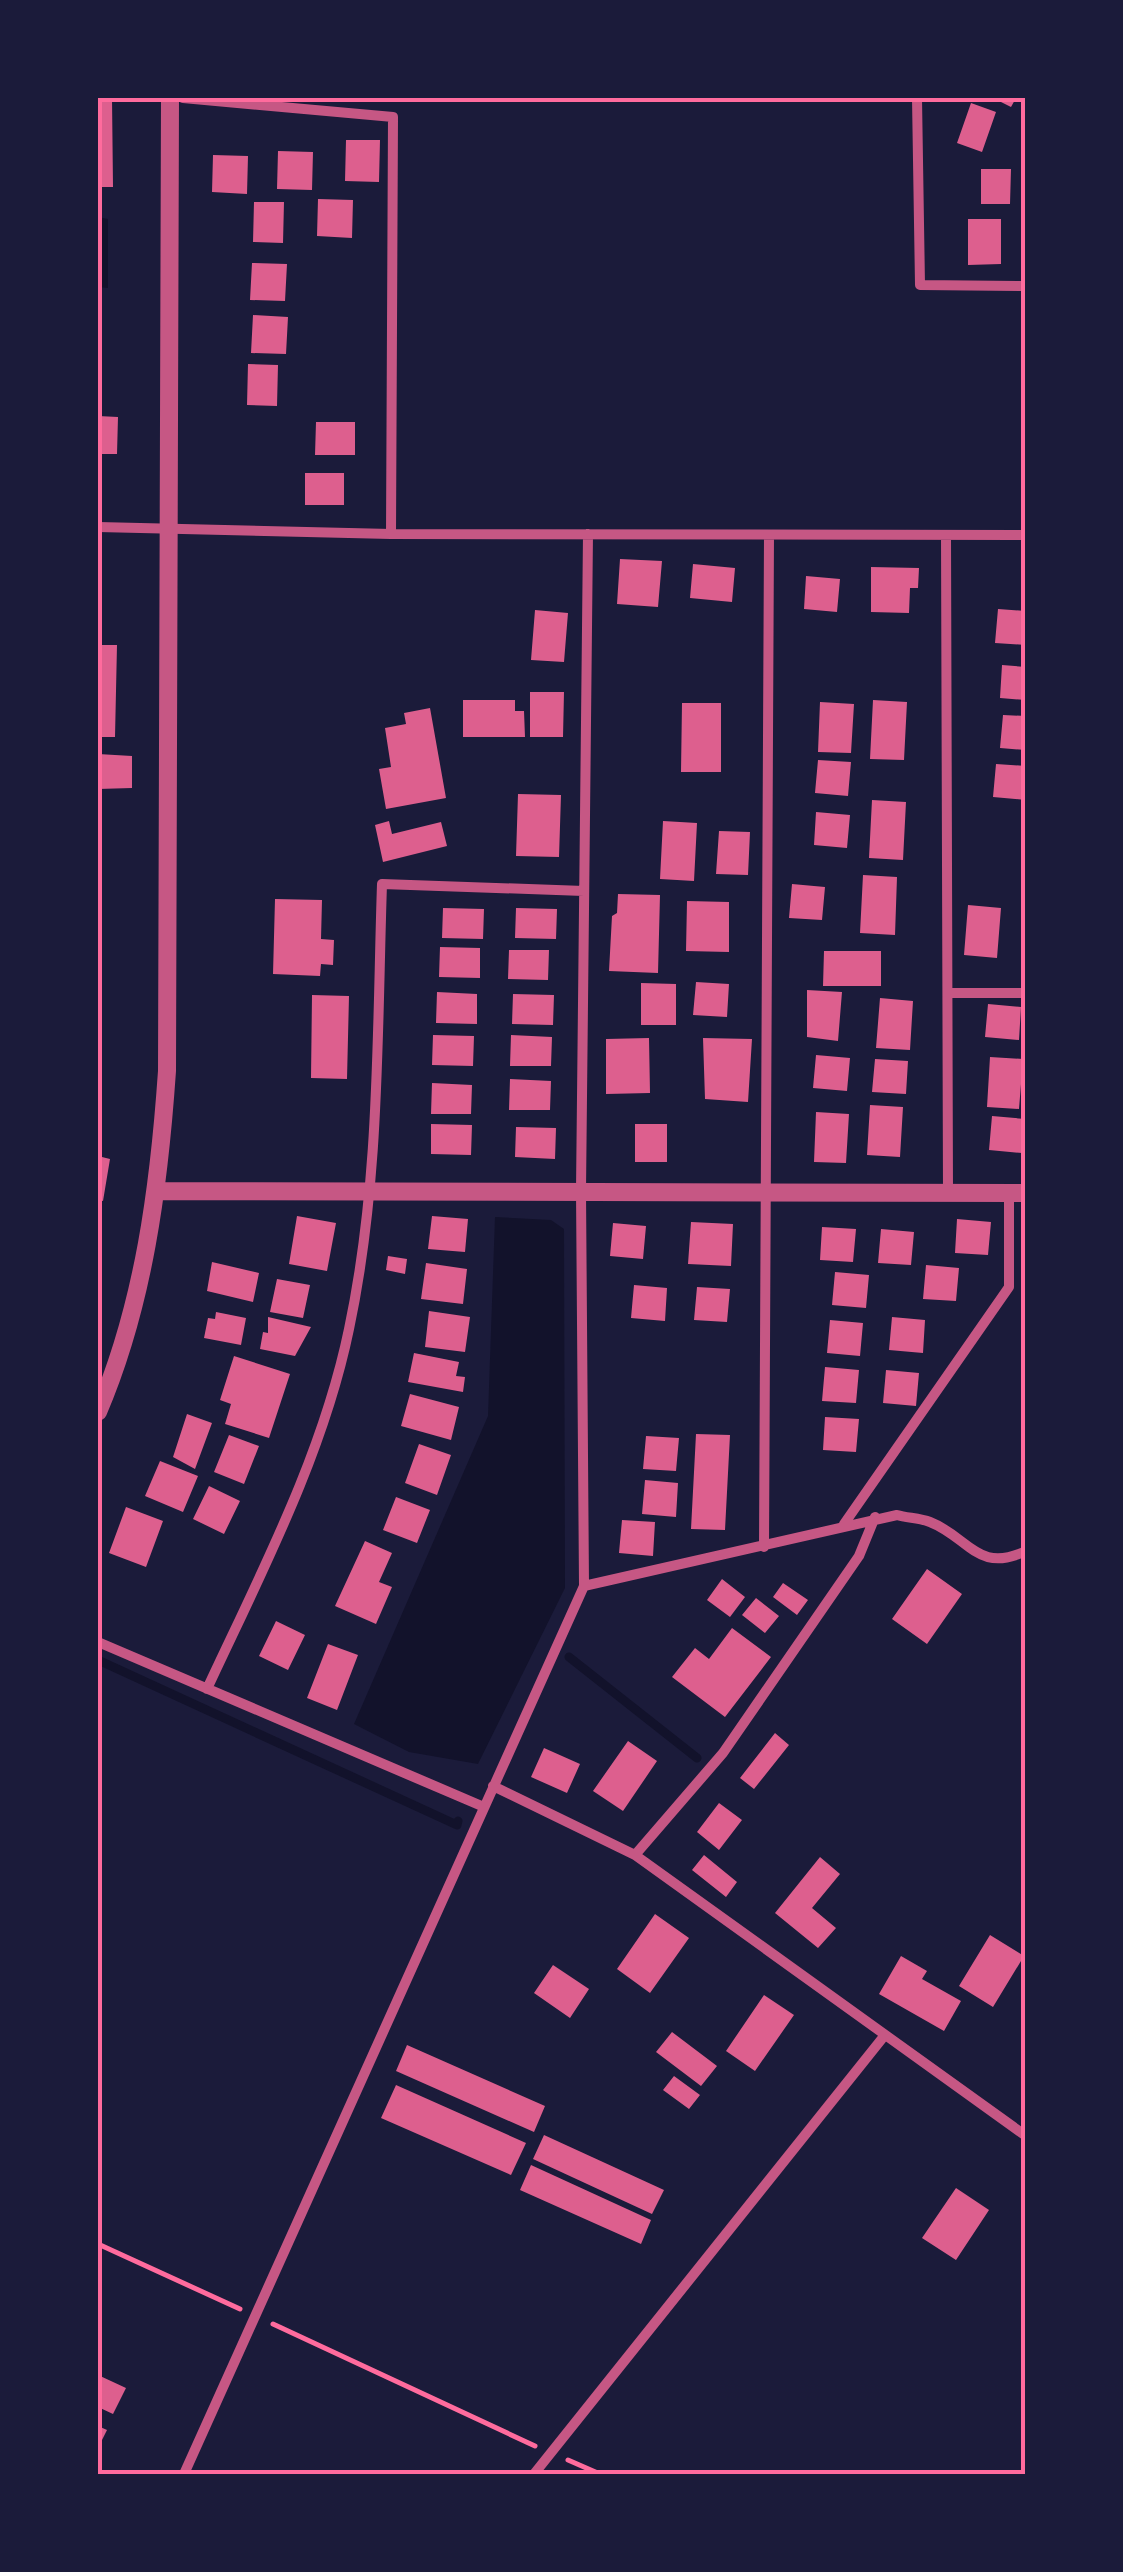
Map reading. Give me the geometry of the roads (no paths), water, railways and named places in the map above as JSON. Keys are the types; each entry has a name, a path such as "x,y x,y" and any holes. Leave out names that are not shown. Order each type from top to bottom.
{"street":[{"path":"98,1412 135,1295 158,1191 166,1071 170,98"},
{"path":"183,98 393,118 391,534"},
{"path":"917,98 920,285 1026,286"},
{"path":"98,527 391,534 1026,536"},
{"path":"184,2474 584,1586 581,1191 588,534"},
{"path":"764,1547 769,535"},
{"path":"946,535 948,1192"},
{"path":"207,1689 309,1465 349,1332 372,1191 382,884 584,892"},
{"path":"948,993 1026,993"},
{"path":"158,1191 1017,1192 1010,1287 844,1524"},
{"path":"584,1586 764,1547 844,1524 897,1516 932,1523 981,1557 1008,1560 1026,1551"},
{"path":"635,1855 723,1753 860,1556 875,1518"},
{"path":"98,1642 484,1806"},
{"path":"493,1786 635,1855 1026,2136"},
{"path":"534,2474 885,2036"}],"waterway":[{"path":"569,1657 697,1758"},
{"path":"98,1660 457,1825 458,1821"}]}
